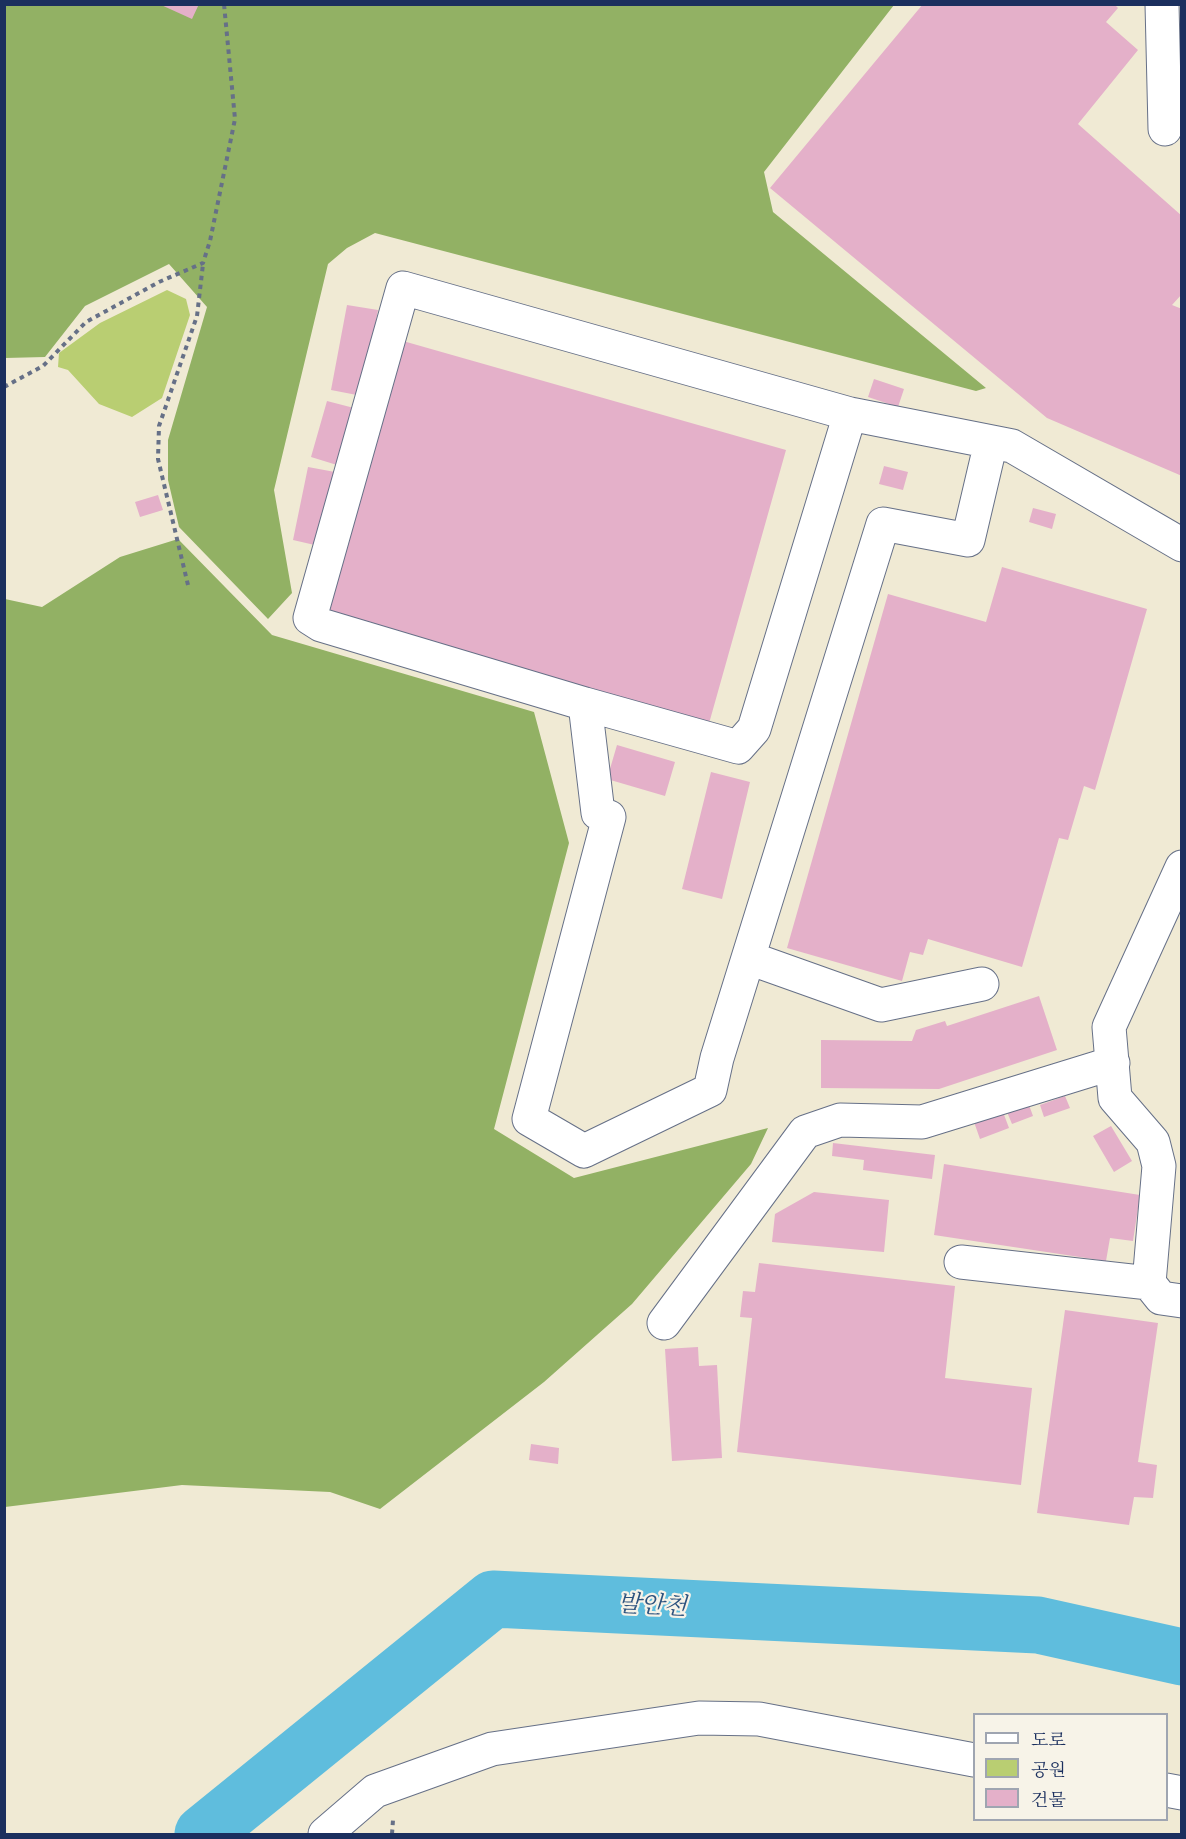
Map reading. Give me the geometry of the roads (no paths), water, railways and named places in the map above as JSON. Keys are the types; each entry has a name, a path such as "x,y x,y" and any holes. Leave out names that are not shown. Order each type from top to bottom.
{"lane":[{"path":"1162,4 1165,129"},
{"path":"850,414 754,729 738,747 321,625 310,618 403,288 850,414 1012,446 1182,545"},
{"path":"585,704 598,813 609,817 529,1119 584,1150 710,1090 717,1058 883,524 968,540 991,442"},
{"path":"1182,867 1109,1027 1115,1098 1153,1142 1159,1166 1149,1283 1161,1298 1182,1301"},
{"path":"749,958 881,1005 982,984"},
{"path":"664,1323 805,1132 840,1119 922,1122 1113,1063"},
{"path":"962,1262 1149,1283"},
{"path":"325,1834 375,1791 492,1749 699,1718 759,1719 973,1760"}],"waterway":[{"name":"발안천","path":"203,1834 493,1599 1038,1625 1182,1657"}]}
